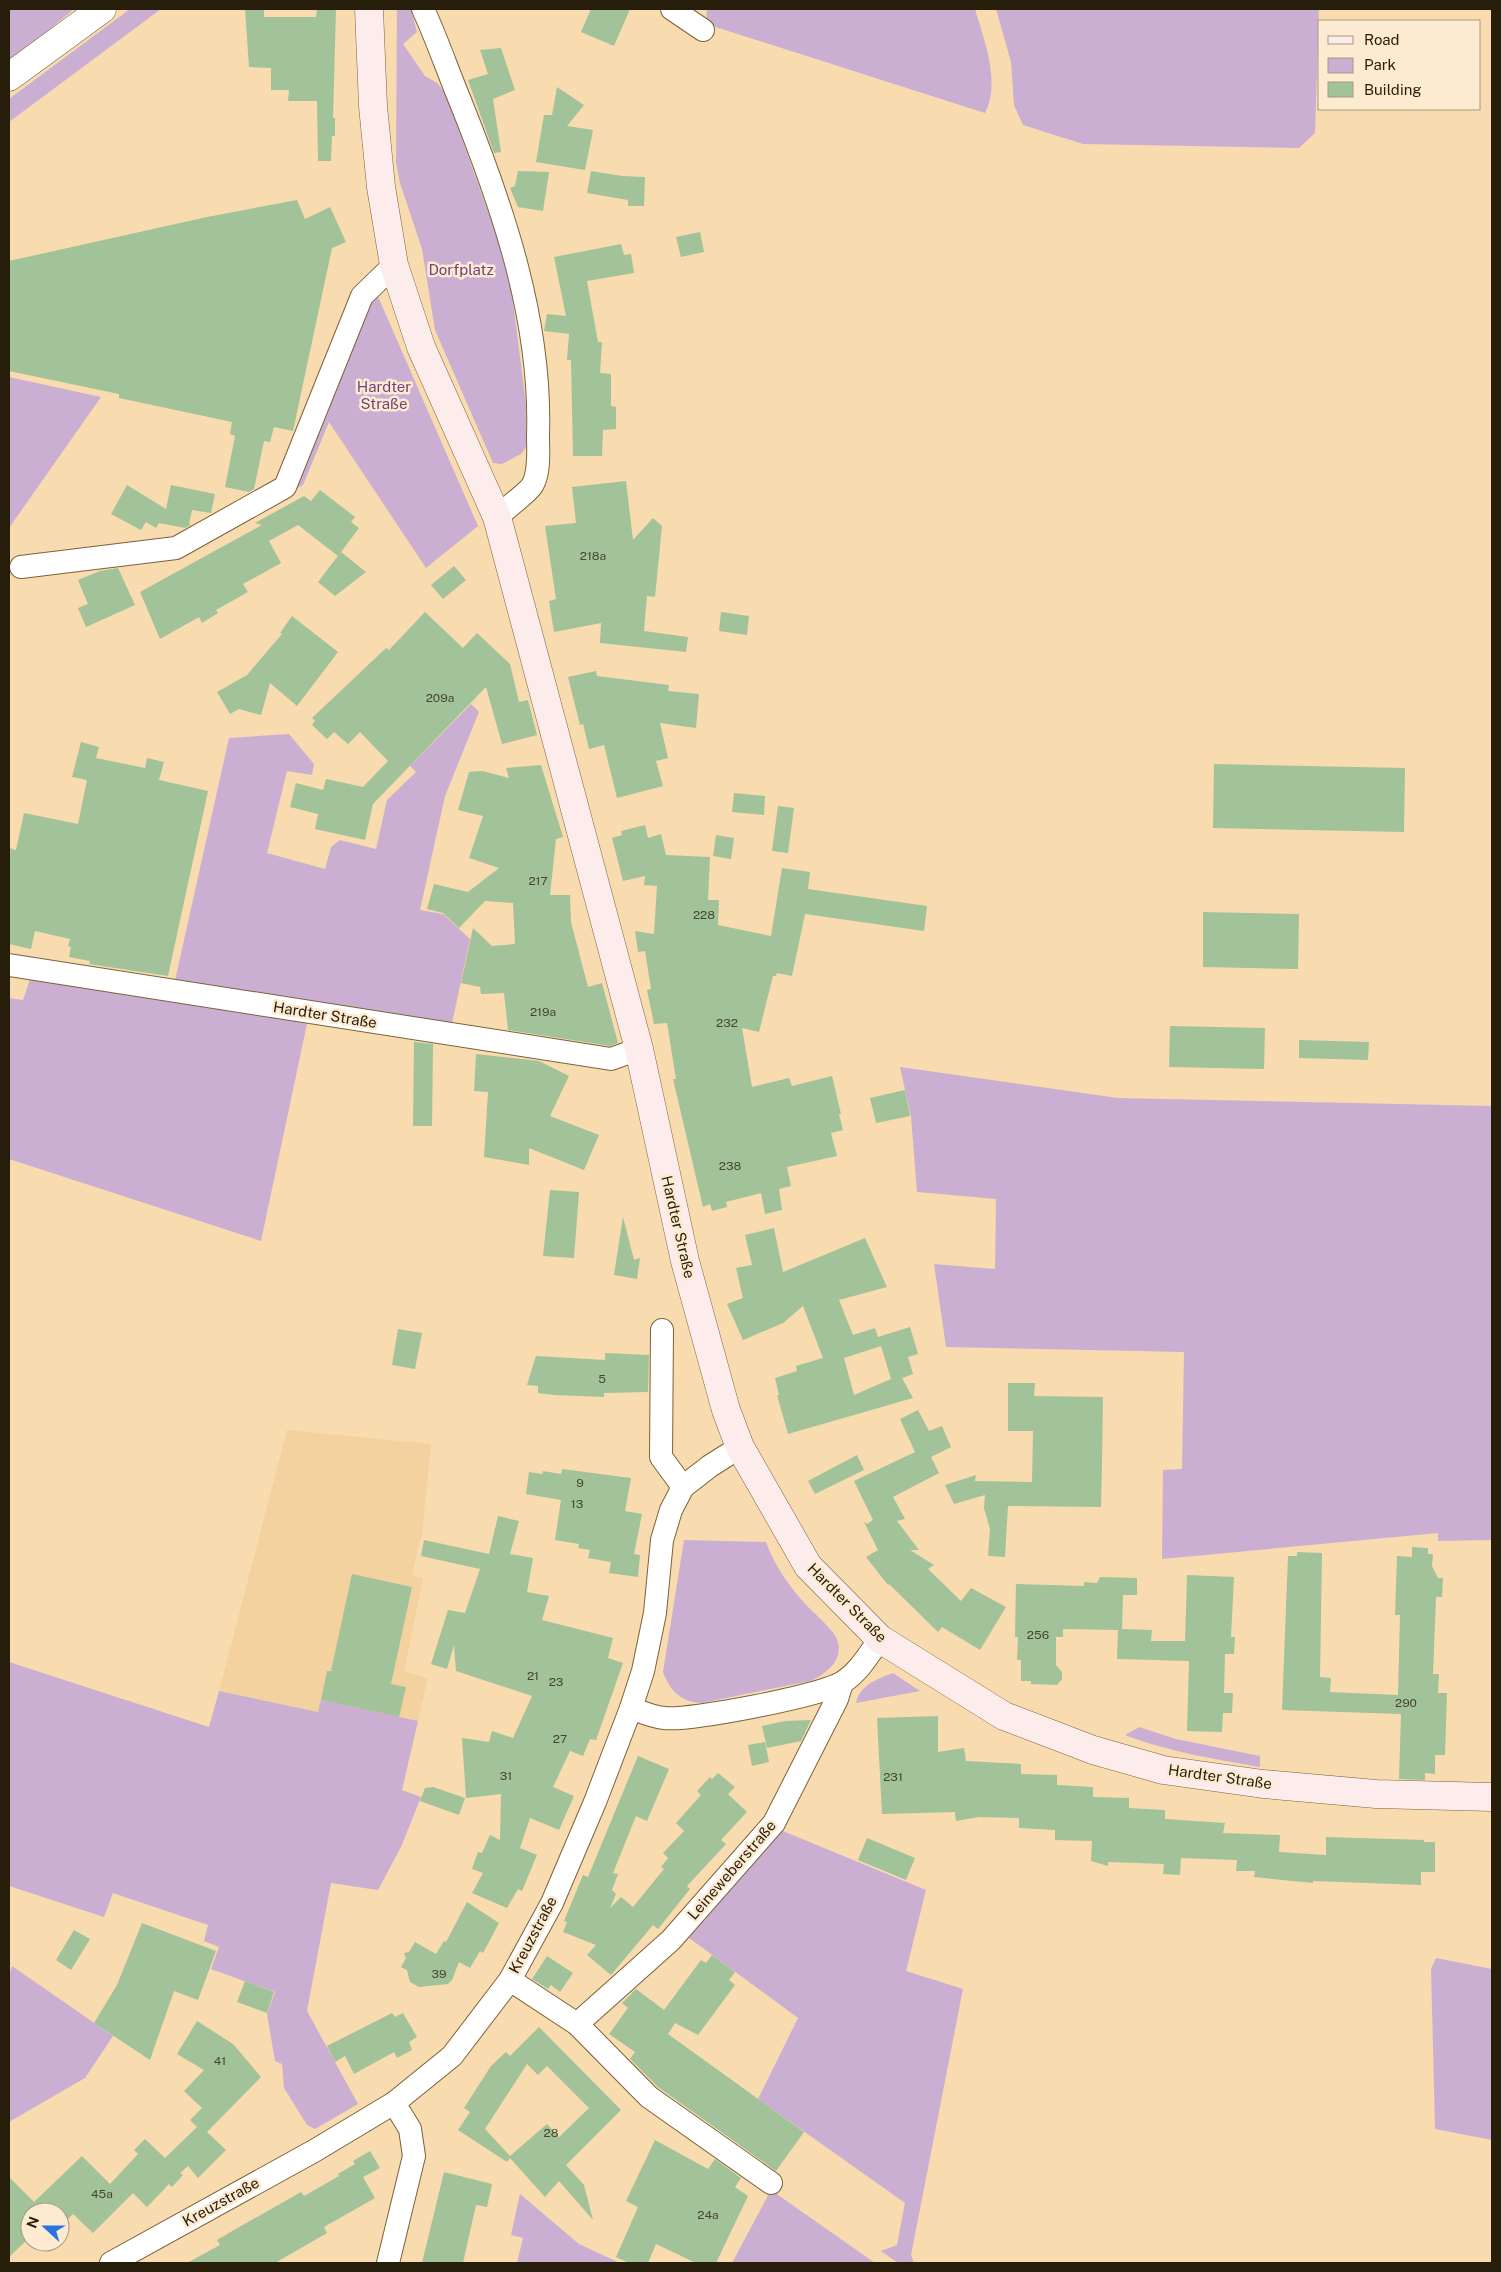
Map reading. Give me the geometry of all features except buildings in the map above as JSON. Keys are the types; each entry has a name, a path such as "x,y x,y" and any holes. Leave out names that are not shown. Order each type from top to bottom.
{"main road":[{"name":"Hardter Straße","path":"370,9 373,106 381,187 394,265 421,347 497,517 639,1049 685,1261 726,1410 740,1447 808,1566 880,1639 1004,1716 1093,1750 1164,1770 1262,1784 1376,1794 1492,1797"}],"street":[{"path":"9,77 102,9"},
{"path":"423,9 485,164 506,226 526,310 537,368 539,414 538,462 533,485 497,517"},
{"path":"672,9 703,30"},
{"path":"21,567 176,548 285,486 362,296 394,265"},
{"name":"Hardter Straße","path":"9,965 611,1059 639,1049"},
{"path":"662,1330 661,1457 683,1487"},
{"name":"Kreuzstraße","path":"111,2263 314,2151 394,2103 452,2056 510,1980 552,1903 595,1802 631,1708 643,1670 656,1613 662,1540 671,1510 683,1487 710,1466 740,1447"},
{"name":"Leineweberstraße","path":"631,1708 664,1718 688,1718 816,1693 842,1683 855,1672 880,1639"},
{"name":"Leineweberstraße","path":"577,2024 671,1940 774,1823 837,1699 842,1683"},
{"path":"510,1980 577,2024 649,2097 771,2183"},
{"path":"388,2263 414,2156 410,2129 394,2103"}],"shaded area":[{"path":"287,1430 431,1444 422,1533 412,1575 423,1578 404,1671 428,1678 418,1721 322,1700 318,1712 219,1691"}],"green space":[{"path":"9,9 74,9 9,63"},
{"path":"130,9 161,9 9,122 9,99"},
{"name":"Dorfplatz","path":"397,9 411,9 417,32 403,44 425,76 437,83 446,94 497,237 512,294 526,404 526,447 521,454 502,464 493,463 435,330 422,249 400,183 396,162"},
{"path":"707,9 975,9 989,61 991,75 990,101 985,113 706,24"},
{"path":"996,9 1319,9 1315,133 1299,148 1083,144 1023,125 1014,105 1011,62"},
{"path":"376,292 478,526 426,568 329,422 303,485 290,492 365,304"},
{"path":"9,377 101,397 9,528"},
{"path":"471,704 479,712 445,796 420,910 443,914 470,939 451,1028 174,985 229,738 289,734 314,764 312,775 287,771 267,853 325,869 331,847 340,840 376,849 387,800 416,772 410,766"},
{"path":"31,976 308,1019 261,1241 9,1159 9,998 23,1000"},
{"path":"900,1067 1118,1098 1492,1106 1492,1540 1438,1541 1438,1533 1162,1559 1163,1470 1182,1469 1184,1352 946,1347 934,1264 995,1269 996,1199 917,1192 911,1117"},
{"path":"684,1540 766,1542 778,1568 789,1584 836,1637 839,1652 828,1670 810,1681 702,1703 682,1698 677,1694 669,1685 663,1672"},
{"path":"9,1662 209,1727 219,1691 318,1712 321,1700 418,1721 402,1790 421,1797 401,1847 378,1890 331,1883 307,2011 358,2104 315,2129 307,2125 284,2088 282,2064 275,2061 267,2014 275,1992 211,1969 219,1947 204,1941 208,1925 113,1893 104,1917 9,1886"},
{"path":"893,1673 920,1691 856,1703 865,1687 875,1680"},
{"path":"1139,1727 1176,1739 1260,1756 1260,1767 1175,1750 1125,1735"},
{"path":"778,1829 926,1890 906,1971 963,1989 911,2255 914,2263 898,2263 881,2251 897,2245 905,2203 758,2099 798,2018 685,1935"},
{"path":"1436,1958 1492,1969 1492,2140 1435,2129 1431,1969"},
{"path":"12,1966 113,2036 85,2078 9,2122 9,1976"},
{"path":"771,2190 875,2263 732,2263"},
{"path":"520,2194 579,2244 620,2263 517,2263 523,2238 511,2235"}]}
